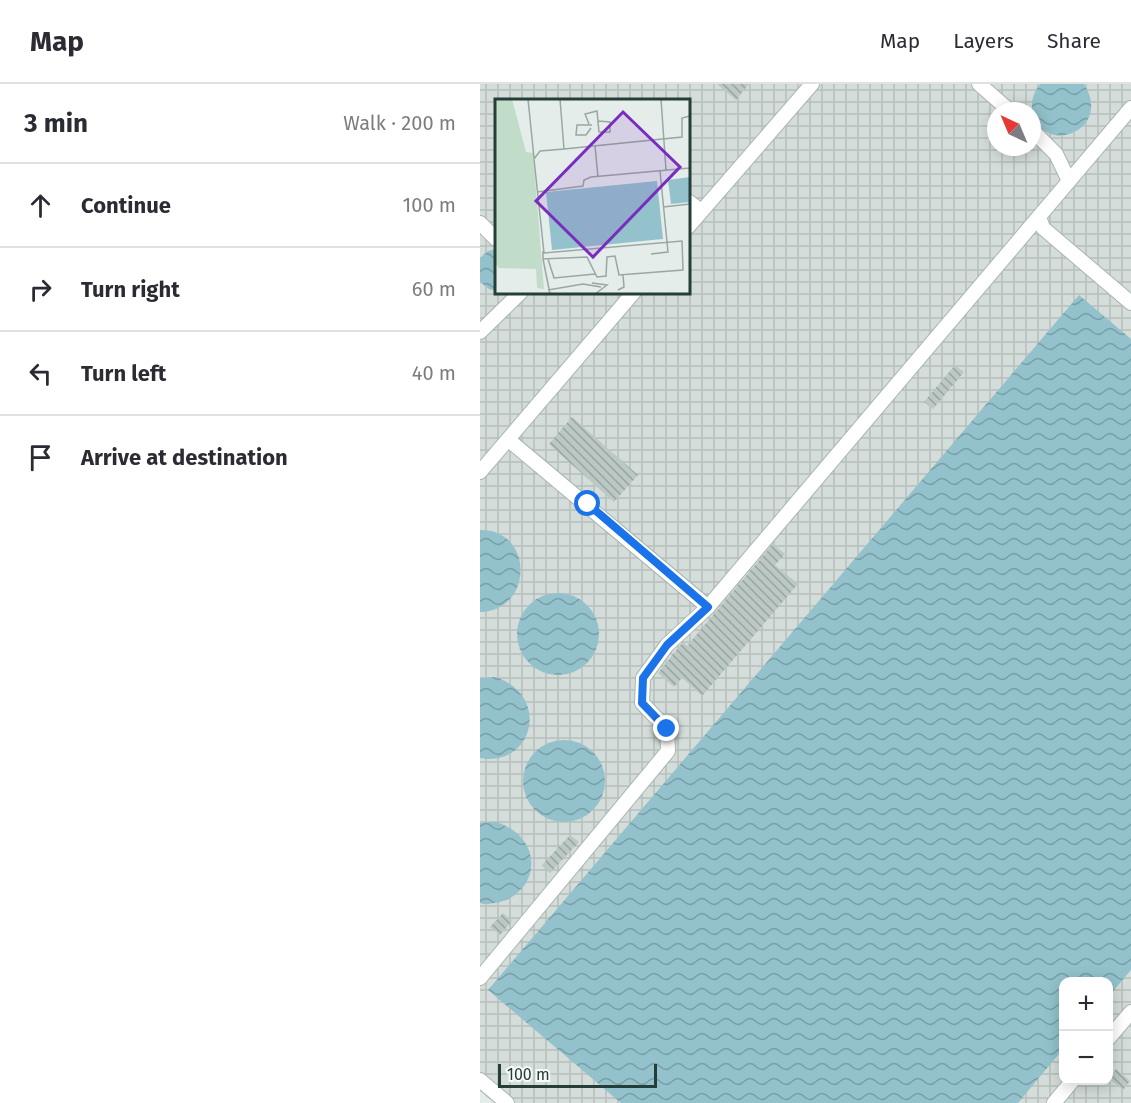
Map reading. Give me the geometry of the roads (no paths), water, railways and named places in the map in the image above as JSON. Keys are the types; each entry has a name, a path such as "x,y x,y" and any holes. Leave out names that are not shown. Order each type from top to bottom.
{"lane":[{"path":"690,225 812,84"},
{"path":"979,84 1000,102"},
{"path":"480,978 668,751 667,729 642,703 643,678 667,645 708,607 1131,108"},
{"path":"1041,139 1056,154 1069,181"},
{"path":"690,203 701,212"},
{"path":"1039,217 1043,228 1131,303"},
{"path":"480,223 495,238"},
{"path":"480,332 519,294"},
{"path":"480,472 510,441 632,294"},
{"path":"510,441 708,607"},
{"path":"1113,1033 1131,1012"},
{"path":"480,1080 507,1103"},
{"path":"1054,1103 1069,1085"}],"water":[{"path":"1040,84 1084,84 1091,100 1090,114 1084,125 1074,132 1062,135 1051,134 1041,128 1041,102 1032,102"},
{"path":"495,249 495,291 480,282 480,258 488,251"},
{"path":"1079,295 1131,339 1131,970 1113,991 1113,977 1059,977 1059,1054 1018,1103 621,1103 488,990"},
{"path":"480,530 498,533 510,542 518,555 520,570 518,585 510,599 498,608 480,612"},
{"path":"558,593 574,596 587,605 596,618 599,634 596,650 587,663 574,672 558,675 542,672 529,663 520,650 517,634 520,618 529,605 542,596"},
{"path":"495,677 513,686 524,698 529,713 529,728 523,741 513,752 498,758 480,758 480,678"},
{"path":"564,740 580,743 593,752 602,765 605,781 602,797 593,810 580,819 564,822 548,819 535,810 526,797 523,781 526,765 535,752 548,743"},
{"path":"496,822 513,830 525,842 530,855 531,869 526,883 517,894 503,901 484,904 480,903 480,823"}]}
